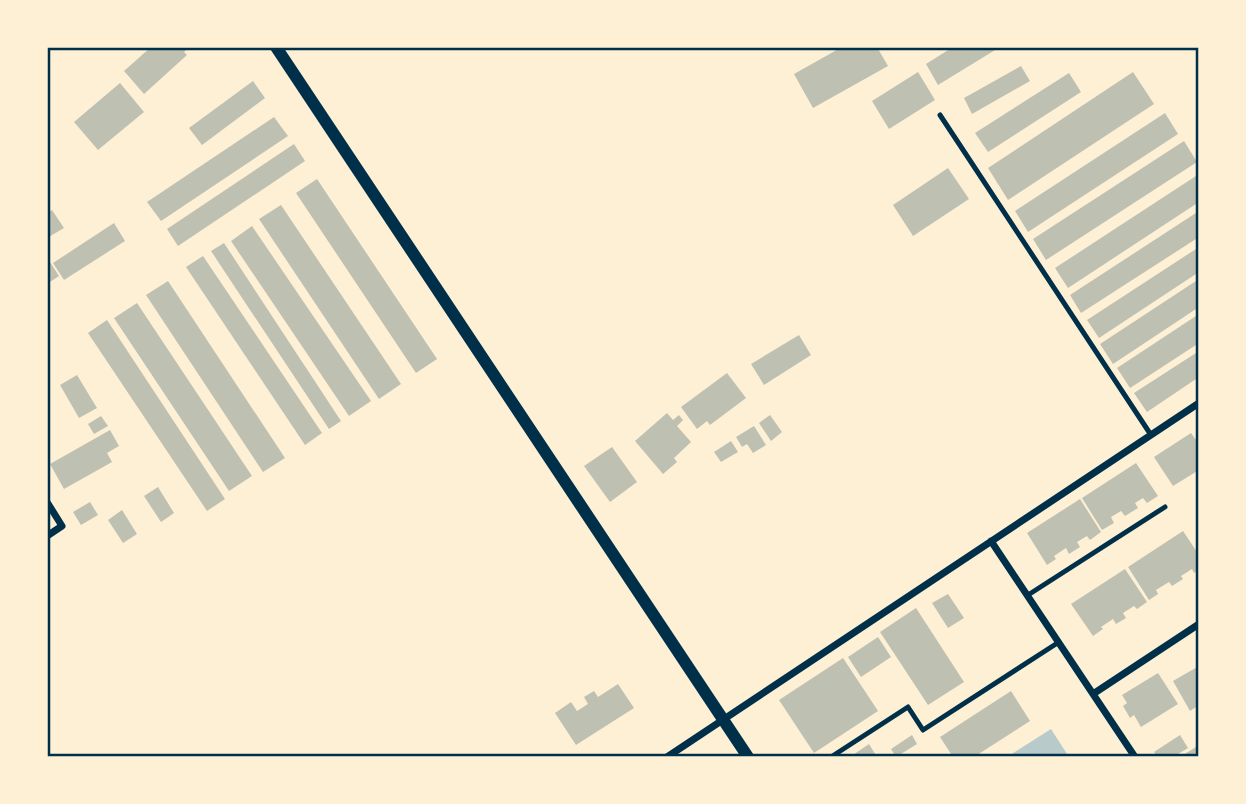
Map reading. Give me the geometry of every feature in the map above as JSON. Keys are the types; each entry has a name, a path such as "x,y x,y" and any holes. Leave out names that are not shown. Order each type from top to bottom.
{"street":[{"path":"276,47 748,757"},
{"path":"667,757 1199,403"},
{"path":"47,502 62,526 47,536"},
{"path":"991,541 1135,757"},
{"path":"1093,694 1199,624"}],"lane":[{"path":"940,115 1151,435"},
{"path":"1028,595 1165,506"},
{"path":"831,757 908,707 923,730 1059,642"}],"shaded area":[{"path":"1051,729 1069,757 1007,757"}],"building":[{"path":"151,47 189,47 184,52 187,55 144,94 124,71"},
{"path":"842,47 877,47 888,66 813,108 794,74"},
{"path":"953,47 1000,47 938,85 926,64"},
{"path":"1021,66 1030,81 972,114 964,98"},
{"path":"918,72 935,100 889,129 872,101"},
{"path":"1133,72 1154,104 1008,200 988,168"},
{"path":"1069,73 1081,92 988,152 975,133"},
{"path":"253,81 265,98 202,145 189,128"},
{"path":"120,83 144,112 98,150 74,122"},
{"path":"1165,113 1178,134 1028,232 1015,211"},
{"path":"274,117 288,136 161,221 147,202"},
{"path":"1184,141 1197,162 1046,260 1033,239"},
{"path":"294,144 305,161 178,246 167,229"},
{"path":"948,168 969,199 913,236 893,205"},
{"path":"1199,174 1199,202 1068,288 1055,268"},
{"path":"317,179 437,359 416,373 296,193"},
{"path":"281,205 401,384 379,399 259,219"},
{"path":"52,210 64,228 47,238 47,213"},
{"path":"1199,211 1199,237 1081,313 1070,295"},
{"path":"114,223 125,241 64,280 53,263"},
{"path":"252,226 371,401 349,416 231,241"},
{"path":"224,243 341,421 329,429 211,251"},
{"path":"1199,247 1199,272 1099,338 1087,320"},
{"path":"203,256 322,433 305,445 186,267"},
{"path":"50,262 59,276 47,284 47,263"},
{"path":"1199,279 1199,307 1113,364 1100,344"},
{"path":"168,281 285,458 263,472 146,295"},
{"path":"137,303 252,476 229,491 114,318"},
{"path":"1199,314 1199,343 1130,388 1117,368"},
{"path":"107,320 225,499 207,511 88,333"},
{"path":"799,335 811,355 764,385 751,364"},
{"path":"1199,351 1199,377 1147,412 1134,393"},
{"path":"727,373 746,398 710,425 707,421 697,429 681,407"},
{"path":"77,375 97,408 79,418 60,385"},
{"path":"667,413 673,420 679,415 683,420 677,426 691,442 674,458 677,462 663,474 635,441"},
{"path":"770,415 782,432 771,441 759,423"},
{"path":"101,416 108,426 94,434 88,424"},
{"path":"754,426 766,445 753,453 747,444 742,447 736,437"},
{"path":"110,430 119,446 107,453 112,462 64,489 50,464"},
{"path":"1191,433 1199,444 1199,470 1173,486 1154,457"},
{"path":"731,441 738,452 721,462 714,452"},
{"path":"612,447 637,482 610,502 584,466"},
{"path":"1136,463 1158,496 1147,503 1143,498 1135,503 1138,508 1125,516 1121,511 1111,517 1114,523 1102,530 1082,498"},
{"path":"158,487 174,513 161,522 144,496"},
{"path":"1080,499 1101,532 1090,540 1087,536 1077,542 1080,547 1069,554 1066,548 1047,565 1027,533"},
{"path":"90,502 98,515 81,525 73,512"},
{"path":"122,510 137,534 123,543 108,520"},
{"path":"1183,531 1199,555 1199,570 1194,573 1192,569 1172,586 1169,582 1156,590 1158,594 1149,600 1128,567"},
{"path":"1125,569 1147,602 1137,609 1134,606 1123,613 1126,618 1116,624 1113,619 1093,636 1071,604"},
{"path":"948,594 964,618 948,628 932,603"},
{"path":"916,608 964,682 928,705 880,632"},
{"path":"878,637 891,657 861,677 848,657"},
{"path":"843,658 878,711 814,753 779,700"},
{"path":"1199,666 1199,705 1190,711 1173,681"},
{"path":"1158,673 1178,704 1141,727 1134,715 1130,718 1123,706 1127,703 1122,695"},
{"path":"618,684 634,708 576,745 555,713 571,702 577,711 588,704 584,697 594,691 598,697"},
{"path":"1011,691 1030,721 974,757 953,757 940,737"},
{"path":"912,735 917,744 896,757 891,749"},
{"path":"1180,735 1188,748 1173,757 1157,757 1154,752"},
{"path":"869,744 877,757 850,757"},
{"path":"1199,745 1199,757 1180,757"}]}
